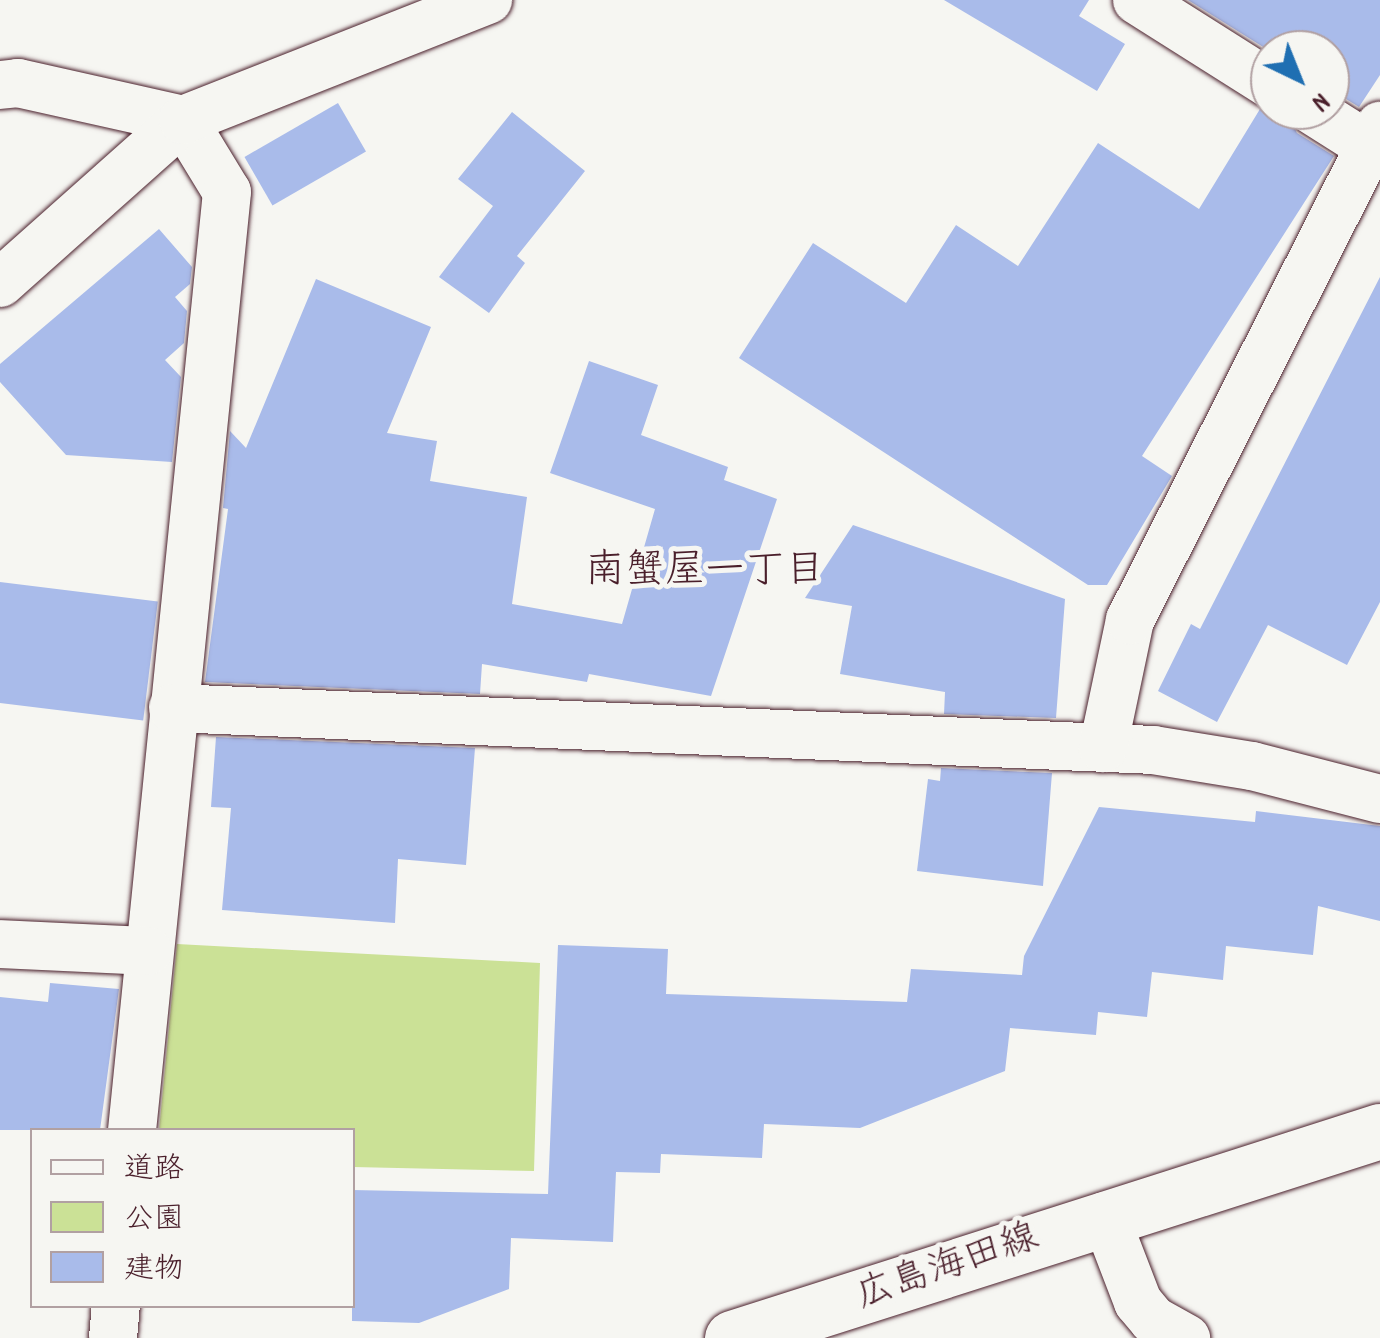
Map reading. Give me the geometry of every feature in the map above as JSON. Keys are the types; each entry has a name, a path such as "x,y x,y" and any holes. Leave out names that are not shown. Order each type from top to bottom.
{"main road":[{"name":"広島海田線","path":"1106,1216 1380,1093"},
{"name":"広島海田線","path":"732,1338 1380,1131"}],"street":[{"path":"0,283 183,120 488,0"},
{"path":"1137,0 1250,71"},
{"path":"0,85 18,82 183,120 227,192 132,1128"},
{"path":"1103,748 1130,620 1375,136 1350,126"},
{"path":"173,708 1103,748 1252,766 1380,799"},
{"path":"0,944 148,951"},
{"path":"1106,1216 1138,1302 1153,1320 1186,1338"},
{"path":"112,1338 116,1308"}],"green space":[{"path":"177,944 540,963 534,1171 355,1167 355,1128 159,1128"}],"building":[{"path":"944,0 1089,0 1079,16 1125,44 1097,91"},
{"path":"1188,0 1380,0 1380,75 1359,107 1350,101 1350,30 1250,30 1250,39"},
{"path":"338,103 366,151 272,205 244,157"},
{"path":"512,112 585,171 517,256 525,263 489,313 439,277 493,206 458,179"},
{"path":"1250,125 1250,130 1295,130 1334,156 1142,456 1172,476 1107,585 1088,585 739,358 813,243 906,303 956,225 1018,266 1098,143 1199,209"},
{"path":"159,229 192,267 190,284 175,297 187,311 184,343 165,360 181,377 172,462 66,455 0,382 0,364"},
{"path":"1380,277 1380,602 1347,665 1268,625 1217,722 1158,691 1191,624 1200,629"},
{"path":"316,279 431,327 387,433 437,441 430,481 527,497 512,604 622,624 655,509 550,473 589,361 658,385 641,435 728,467 724,480 777,499 711,696 589,674 587,682 482,664 480,694 205,682 228,509 223,508 230,431 246,448"},
{"path":"853,525 1065,599 1056,718 944,714 945,692 840,674 852,606 805,598"},
{"path":"0,582 158,601 143,720 0,703"},
{"path":"216,737 475,748 466,865 398,859 395,923 222,910 231,808 211,807"},
{"path":"941,768 1052,773 1043,886 917,871 928,779 940,781"},
{"path":"1099,807 1255,822 1256,811 1380,826 1380,921 1318,906 1313,955 1226,946 1223,980 1152,972 1147,1017 1098,1012 1096,1035 1010,1028 1005,1071 860,1128 764,1124 762,1158 661,1154 660,1173 616,1172 613,1242 511,1238 509,1289 419,1323 352,1321 355,1190 548,1194 558,945 668,949 666,994 907,1002 911,969 1022,975 1024,956"},
{"path":"50,983 119,989 100,1128 0,1130 0,997 48,1002"}],"district":[{"name":"南蟹屋一丁目","path":"705,574"}]}
